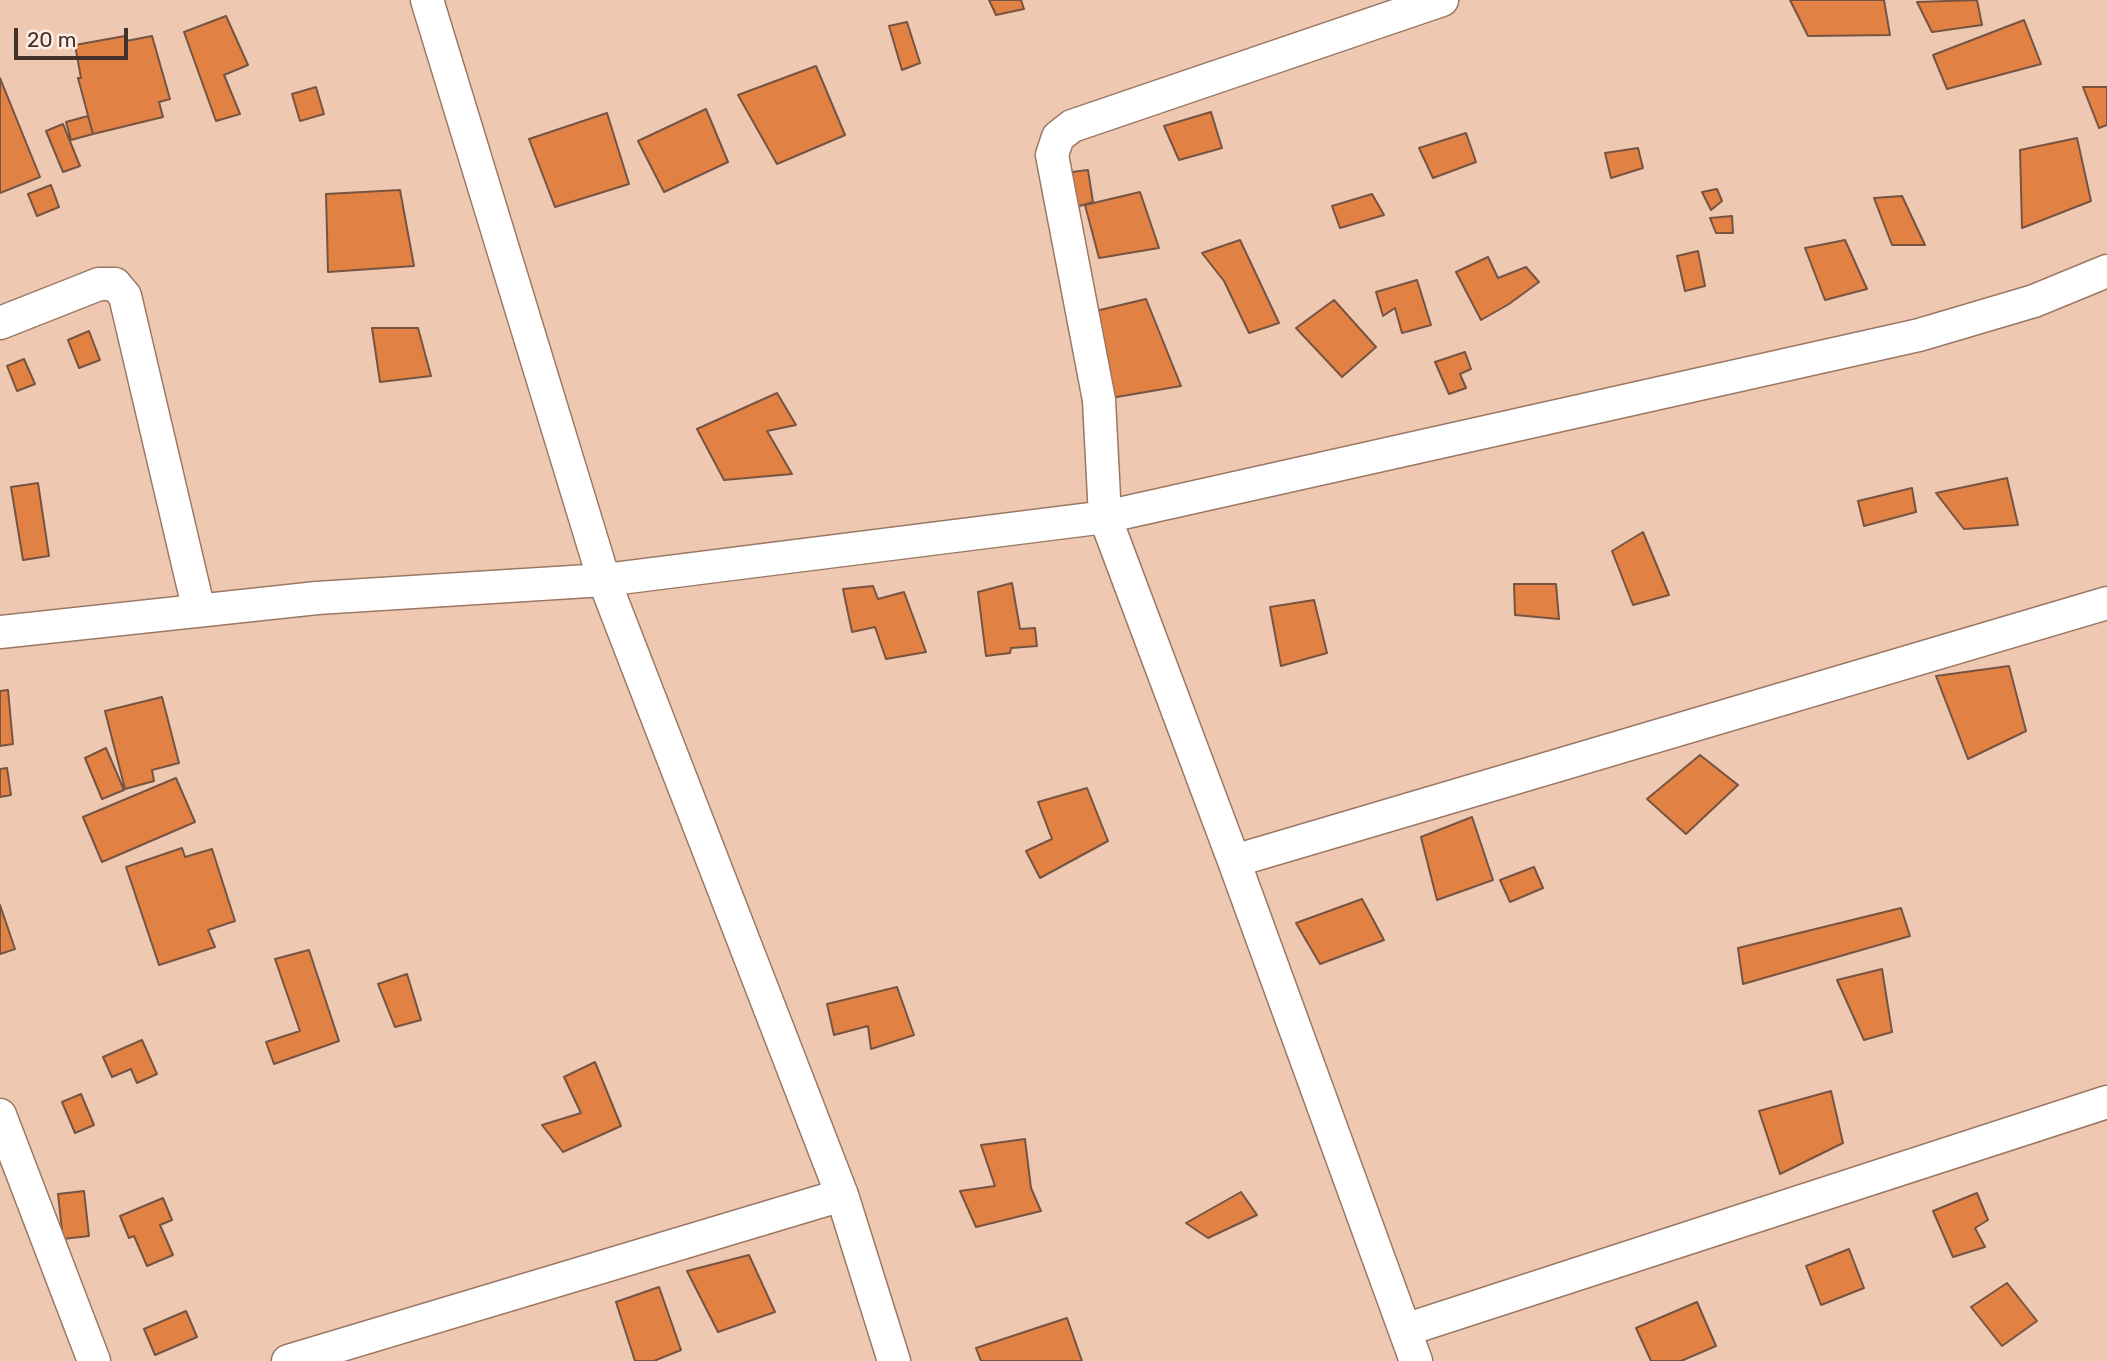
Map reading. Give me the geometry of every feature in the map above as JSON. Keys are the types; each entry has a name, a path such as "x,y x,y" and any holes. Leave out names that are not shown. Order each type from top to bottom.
{"street":[{"path":"426,0 604,580 842,1195 894,1361"},
{"path":"1416,1361 1234,861 1105,517 1099,400 1052,155 1058,137 1072,126 1442,0"},
{"path":"0,632 317,598 604,580 1105,517 1919,335 2034,301 2107,271"},
{"path":"0,323 99,284 115,284 125,296 199,611"},
{"path":"1234,861 2104,613"},
{"path":"1405,1330 2107,1102"},
{"path":"0,1115 94,1361"},
{"path":"288,1361 842,1195"}],"building":[{"path":"989,0 1021,0 1024,9 996,15"},
{"path":"1790,0 1884,0 1890,35 1808,36"},
{"path":"1977,0 1982,25 1932,32 1917,2"},
{"path":"226,16 248,65 224,75 240,114 216,121 184,32"},
{"path":"2024,20 2041,64 1947,89 1933,55"},
{"path":"907,22 920,63 902,70 889,26"},
{"path":"125,36 126,41 152,36 170,99 159,102 163,117 93,134 78,78 81,78 75,45"},
{"path":"816,66 845,135 777,164 738,95"},
{"path":"0,78 40,177 0,193"},
{"path":"316,87 324,114 300,121 292,94"},
{"path":"2083,87 2107,87 2107,125 2099,128"},
{"path":"706,109 728,162 664,192 638,141"},
{"path":"1211,112 1222,148 1179,160 1164,126"},
{"path":"607,113 629,184 555,207 529,139"},
{"path":"88,116 93,134 71,140 66,122"},
{"path":"63,124 80,166 63,172 46,131"},
{"path":"1466,133 1476,162 1433,178 1419,148"},
{"path":"2077,138 2091,201 2022,228 2020,150"},
{"path":"1638,148 1643,168 1611,178 1605,153"},
{"path":"1088,170 1093,202 1063,211 1056,174"},
{"path":"51,185 59,207 37,216 28,194"},
{"path":"1717,189 1722,201 1711,210 1702,192"},
{"path":"400,190 414,266 328,272 326,194"},
{"path":"1140,192 1159,248 1099,258 1085,205"},
{"path":"1372,194 1384,215 1340,228 1332,206"},
{"path":"1902,196 1925,245 1892,245 1874,198"},
{"path":"1732,216 1733,233 1716,233 1710,218"},
{"path":"1240,240 1279,323 1249,333 1224,281 1202,253"},
{"path":"1845,240 1867,289 1825,300 1805,248"},
{"path":"1698,251 1705,286 1685,291 1677,256"},
{"path":"1488,257 1498,278 1526,267 1539,282 1481,320 1456,272"},
{"path":"1417,280 1431,325 1402,333 1395,308 1383,316 1376,292"},
{"path":"1146,299 1181,386 1099,400 1083,314"},
{"path":"1334,300 1376,347 1342,377 1296,328"},
{"path":"372,328 418,328 431,376 380,382"},
{"path":"89,331 100,360 79,368 68,340"},
{"path":"1465,352 1471,369 1460,374 1466,388 1449,394 1435,362"},
{"path":"24,359 35,384 17,391 7,366"},
{"path":"777,393 796,425 767,431 792,474 724,480 697,429"},
{"path":"2007,478 2018,525 1964,529 1936,493"},
{"path":"38,483 49,556 23,560 11,487"},
{"path":"1912,488 1916,512 1864,526 1858,501"},
{"path":"1643,532 1669,595 1633,605 1612,551"},
{"path":"1012,583 1020,629 1035,628 1037,646 1011,648 1010,653 986,656 978,592"},
{"path":"1514,584 1556,584 1559,619 1515,615"},
{"path":"873,586 878,599 904,592 926,652 886,659 875,627 852,632 843,589"},
{"path":"1314,600 1327,653 1281,666 1270,607"},
{"path":"2009,666 2026,731 1968,759 1936,676"},
{"path":"8,690 13,744 0,746 0,691"},
{"path":"162,697 179,763 152,770 154,781 125,789 105,711"},
{"path":"106,748 124,790 102,799 85,758"},
{"path":"1700,755 1738,785 1686,834 1647,799"},
{"path":"7,768 11,795 0,797 0,769"},
{"path":"176,778 195,822 102,862 83,817"},
{"path":"1087,788 1108,841 1040,878 1026,851 1052,839 1038,802"},
{"path":"1472,817 1493,880 1437,900 1421,837"},
{"path":"182,848 185,857 212,849 235,921 208,930 215,947 159,965 126,867"},
{"path":"1534,867 1543,888 1510,902 1500,880"},
{"path":"1362,899 1384,940 1320,964 1296,923"},
{"path":"0,905 15,949 0,954"},
{"path":"1901,908 1910,936 1743,984 1738,948"},
{"path":"309,950 339,1041 274,1064 266,1042 300,1031 275,959"},
{"path":"1882,969 1892,1032 1864,1040 1837,980"},
{"path":"407,974 421,1020 395,1027 378,984"},
{"path":"897,987 914,1035 871,1049 868,1026 834,1035 827,1004"},
{"path":"142,1040 157,1074 137,1083 131,1069 112,1077 103,1057"},
{"path":"595,1062 621,1126 563,1152 542,1125 581,1113 564,1077"},
{"path":"1831,1091 1843,1143 1780,1174 1759,1111"},
{"path":"81,1094 94,1125 75,1133 62,1102"},
{"path":"1025,1139 1031,1188 1041,1211 976,1227 960,1191 995,1186 981,1145"},
{"path":"84,1191 89,1236 63,1239 58,1194"},
{"path":"1241,1192 1257,1215 1208,1238 1186,1223"},
{"path":"1977,1193 1988,1220 1975,1228 1985,1247 1953,1257 1933,1211"},
{"path":"163,1198 172,1220 160,1225 173,1255 147,1266 134,1236 129,1238 120,1216"},
{"path":"1849,1249 1864,1288 1821,1305 1806,1266"},
{"path":"749,1255 775,1312 718,1332 687,1271"},
{"path":"2007,1283 2037,1321 2002,1346 1971,1307"},
{"path":"659,1287 681,1350 654,1361 635,1361 616,1302"},
{"path":"1697,1302 1716,1346 1681,1361 1651,1361 1636,1328"},
{"path":"186,1311 197,1337 155,1355 144,1329"},
{"path":"1067,1318 1082,1361 981,1361 976,1348"}]}
